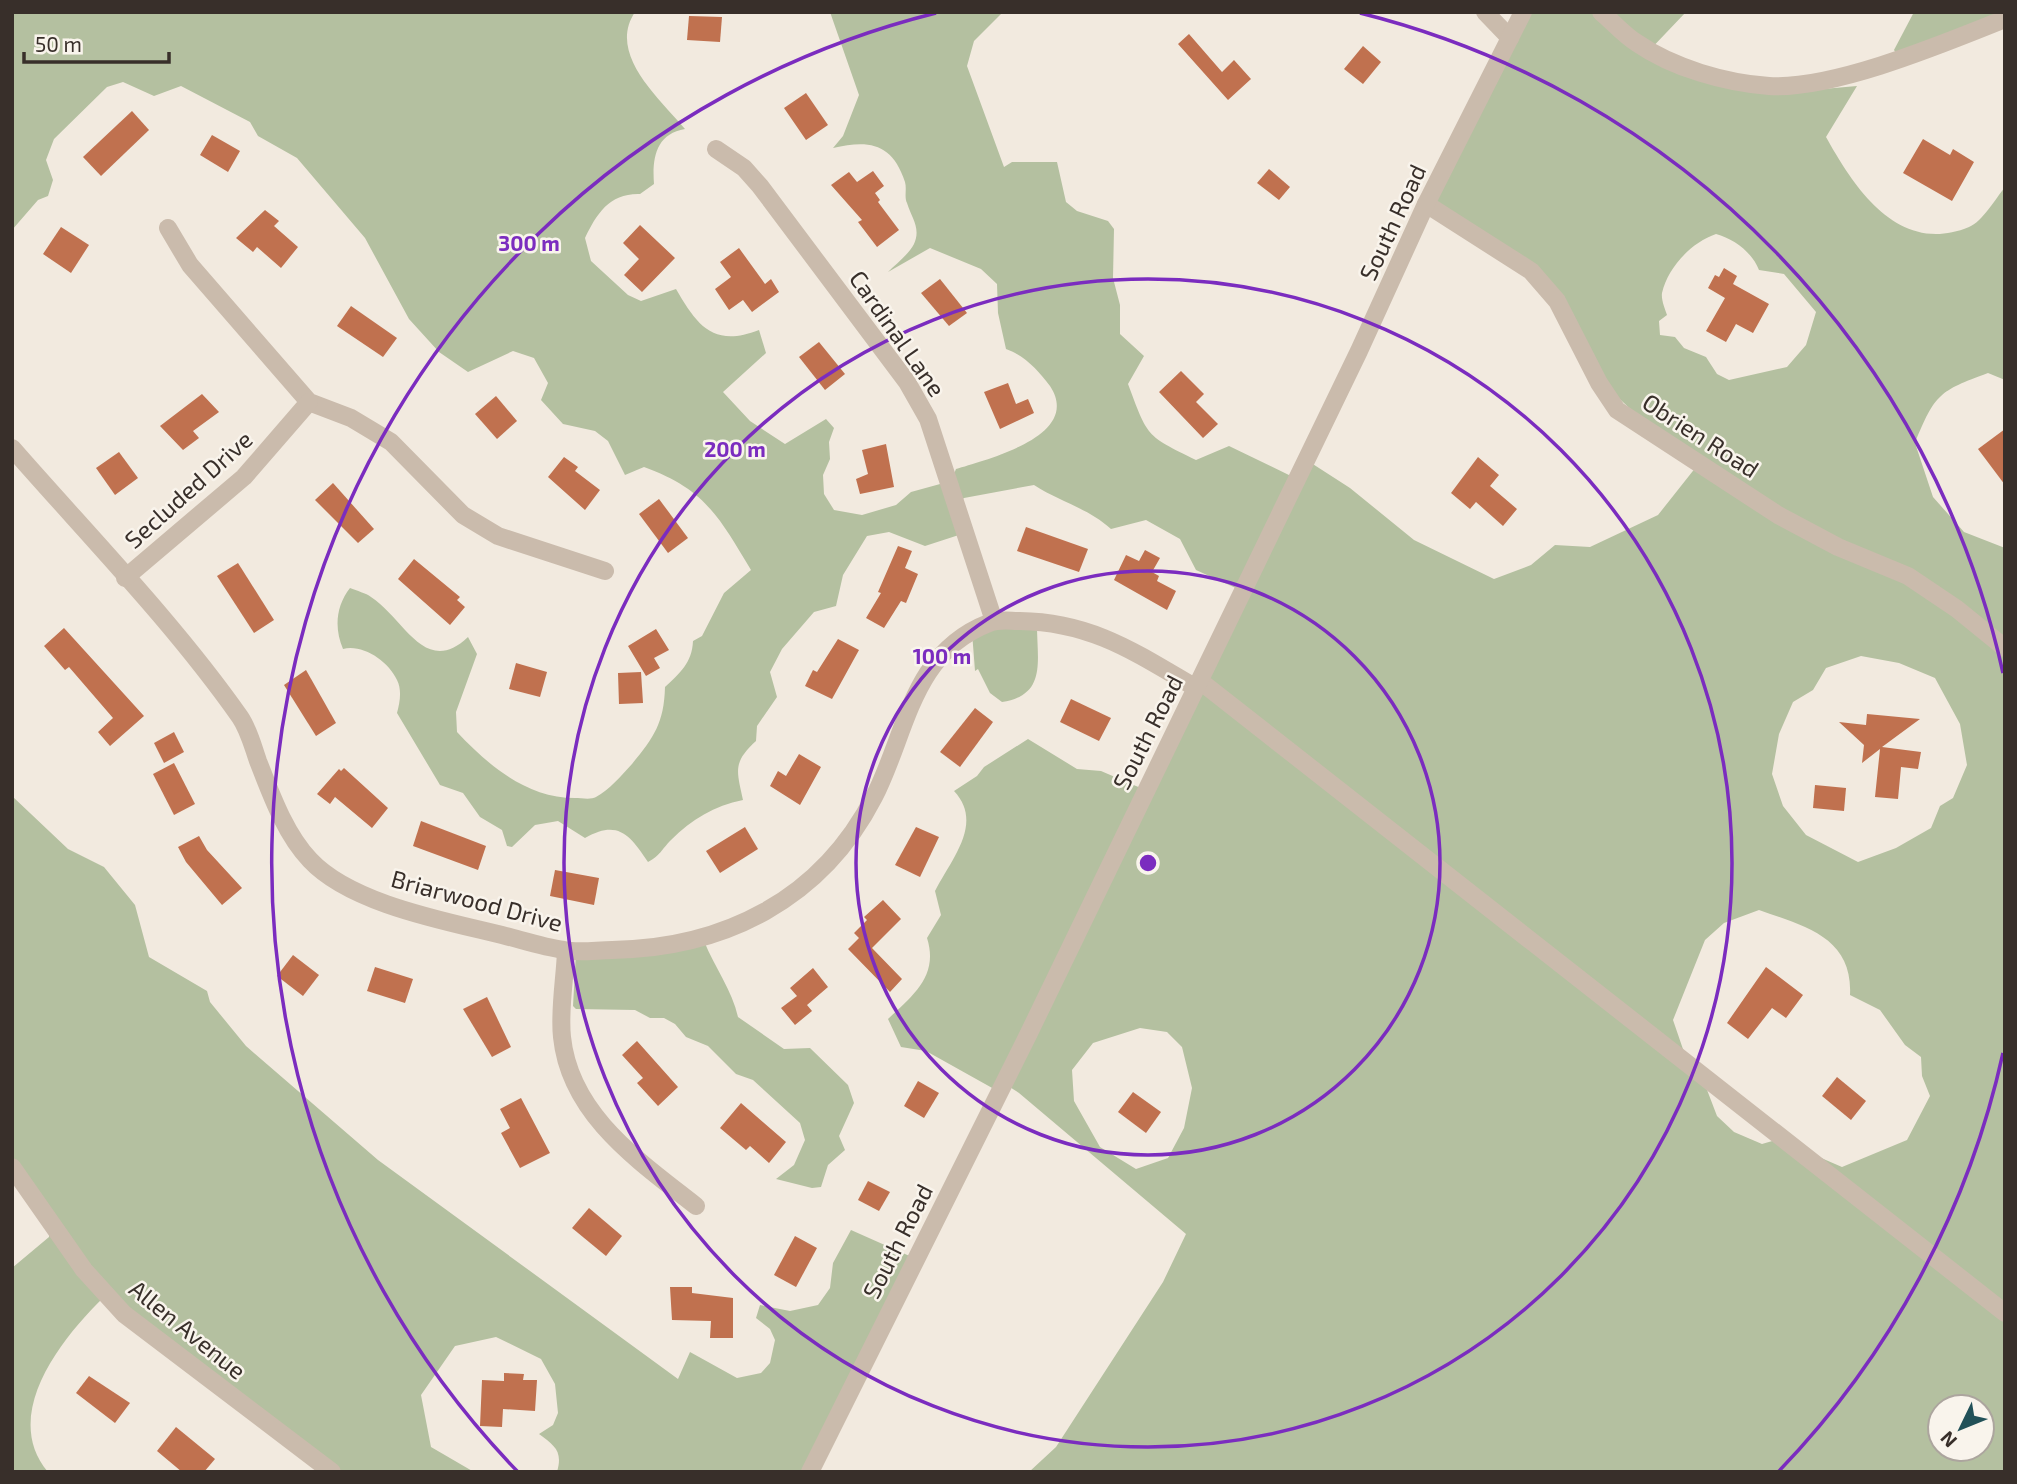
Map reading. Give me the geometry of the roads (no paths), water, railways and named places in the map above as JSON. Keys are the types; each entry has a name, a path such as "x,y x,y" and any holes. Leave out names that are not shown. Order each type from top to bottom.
{"street":[{"path":"1485,12 1510,38"},
{"name":"South Road","path":"810,1472 1198,685 1426,204 1523,12"},
{"path":"1601,12 1638,44 1679,64 1722,78 1770,86 1817,81 1870,66 1956,40 2005,19"},
{"name":"Cardinal Lane","path":"716,149 744,168 760,186 907,382 928,419 944,462 994,621"},
{"name":"Obrien Road","path":"1426,204 1531,271 1557,302 1599,383 1617,410 1778,515 1838,547 1908,576 1957,609 2005,648"},
{"path":"168,228 190,265 309,402 351,418 391,442 463,515 498,536 605,571"},
{"name":"Secluded Drive","path":"125,578 244,477 309,402"},
{"name":"Briarwood Drive","path":"12,448 201,665 244,722 284,821 310,861 342,884 395,906 566,951 652,949 704,939 746,923 819,875 873,799 917,687 945,651 977,628 994,621"},
{"path":"994,621 1056,621 1133,651 1198,685 2005,1313"},
{"path":"566,951 562,1036 568,1072 581,1098 604,1128 696,1206"},
{"name":"Allen Avenue","path":"12,1167 84,1270 124,1314 332,1472"}]}
